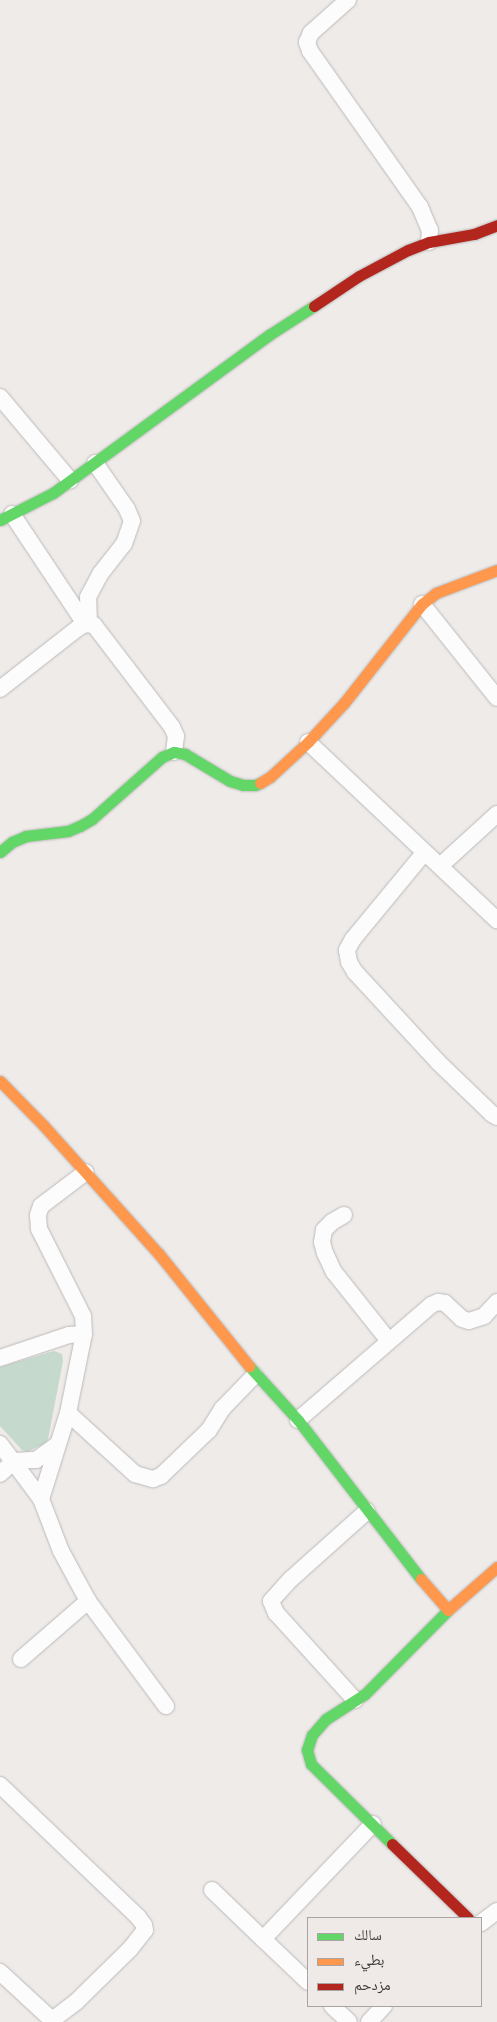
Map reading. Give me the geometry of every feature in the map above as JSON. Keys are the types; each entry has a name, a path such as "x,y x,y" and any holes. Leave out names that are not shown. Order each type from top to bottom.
{"street":[{"path":"348,0 311,33 307,42 310,51 420,207 430,230 429,242"},
{"path":"174,752 176,736 172,727 99,629 87,624 6,517 32,505 95,463 269,335 332,292 381,264 429,242 474,234 497,225"},
{"path":"0,397 70,480"},
{"path":"87,624 88,597 101,573 124,544 132,521 127,509 95,463"},
{"path":"0,852 12,842 26,836 68,831 80,826 92,819 162,757 174,752 185,754 230,780 243,785 255,786 270,777 308,742 344,704 409,618 422,604 436,594 497,570"},
{"path":"422,604 497,698"},
{"path":"0,689 87,624"},
{"path":"308,742 497,920"},
{"path":"440,866 497,814"},
{"path":"424,852 354,939 347,950 349,962 355,972 438,1062 489,1112 497,1116"},
{"path":"0,1081 86,1172 159,1254 255,1375 298,1420 402,1557 448,1610"},
{"path":"41,1499 68,1413 84,1334 83,1316 39,1229 38,1216 41,1206 86,1172"},
{"path":"344,1215 332,1222 324,1230 322,1242 325,1253 334,1272 388,1340"},
{"path":"298,1420 388,1340 431,1305 438,1302 445,1304 462,1319 469,1321 484,1316 497,1302"},
{"path":"0,1358 69,1335 84,1334"},
{"path":"68,1413 136,1474 153,1478 161,1476 209,1430 222,1408 255,1375"},
{"path":"0,1444 41,1499 61,1551 88,1601 166,1706"},
{"path":"0,1474 14,1461 36,1460 58,1445"},
{"path":"355,1700 276,1613 271,1601 285,1585 367,1511"},
{"path":"467,1917 311,1764 307,1750 312,1734 326,1719 366,1694 448,1610 497,1567"},
{"path":"21,1659 88,1601"},
{"path":"0,1786 47,1828 144,1925 143,1935 130,1950 76,2002 51,2021 0,1972"},
{"path":"264,1939 373,1824"},
{"path":"212,1890 307,1981"},
{"path":"482,1922 497,1911"},
{"path":"333,2007 349,2022"},
{"path":"369,2022 383,2007"}],"green space":[{"path":"54,1351 62,1354 63,1361 48,1439 46,1443 27,1452 22,1450 0,1426 0,1367"}],"traffic: fast":[{"path":"0,520 53,493 269,335 314,306"},
{"path":"0,852 12,842 26,836 68,831 80,826 92,819 162,757 174,752 185,754 230,781 243,785 260,783"},
{"path":"249,1366 298,1420 421,1579"},
{"path":"392,1844 311,1764 307,1750 312,1735 326,1719 365,1694 448,1610"}],"traffic: slow":[{"path":"260,783 270,777 308,742 344,703 422,604 436,593 497,570"},
{"path":"0,1081 44,1126 159,1254 249,1366"},
{"path":"421,1579 448,1610 497,1567"}],"traffic: jam":[{"path":"314,306 359,276 408,250 429,242 474,234 497,225"},
{"path":"392,1844 467,1917"}]}
